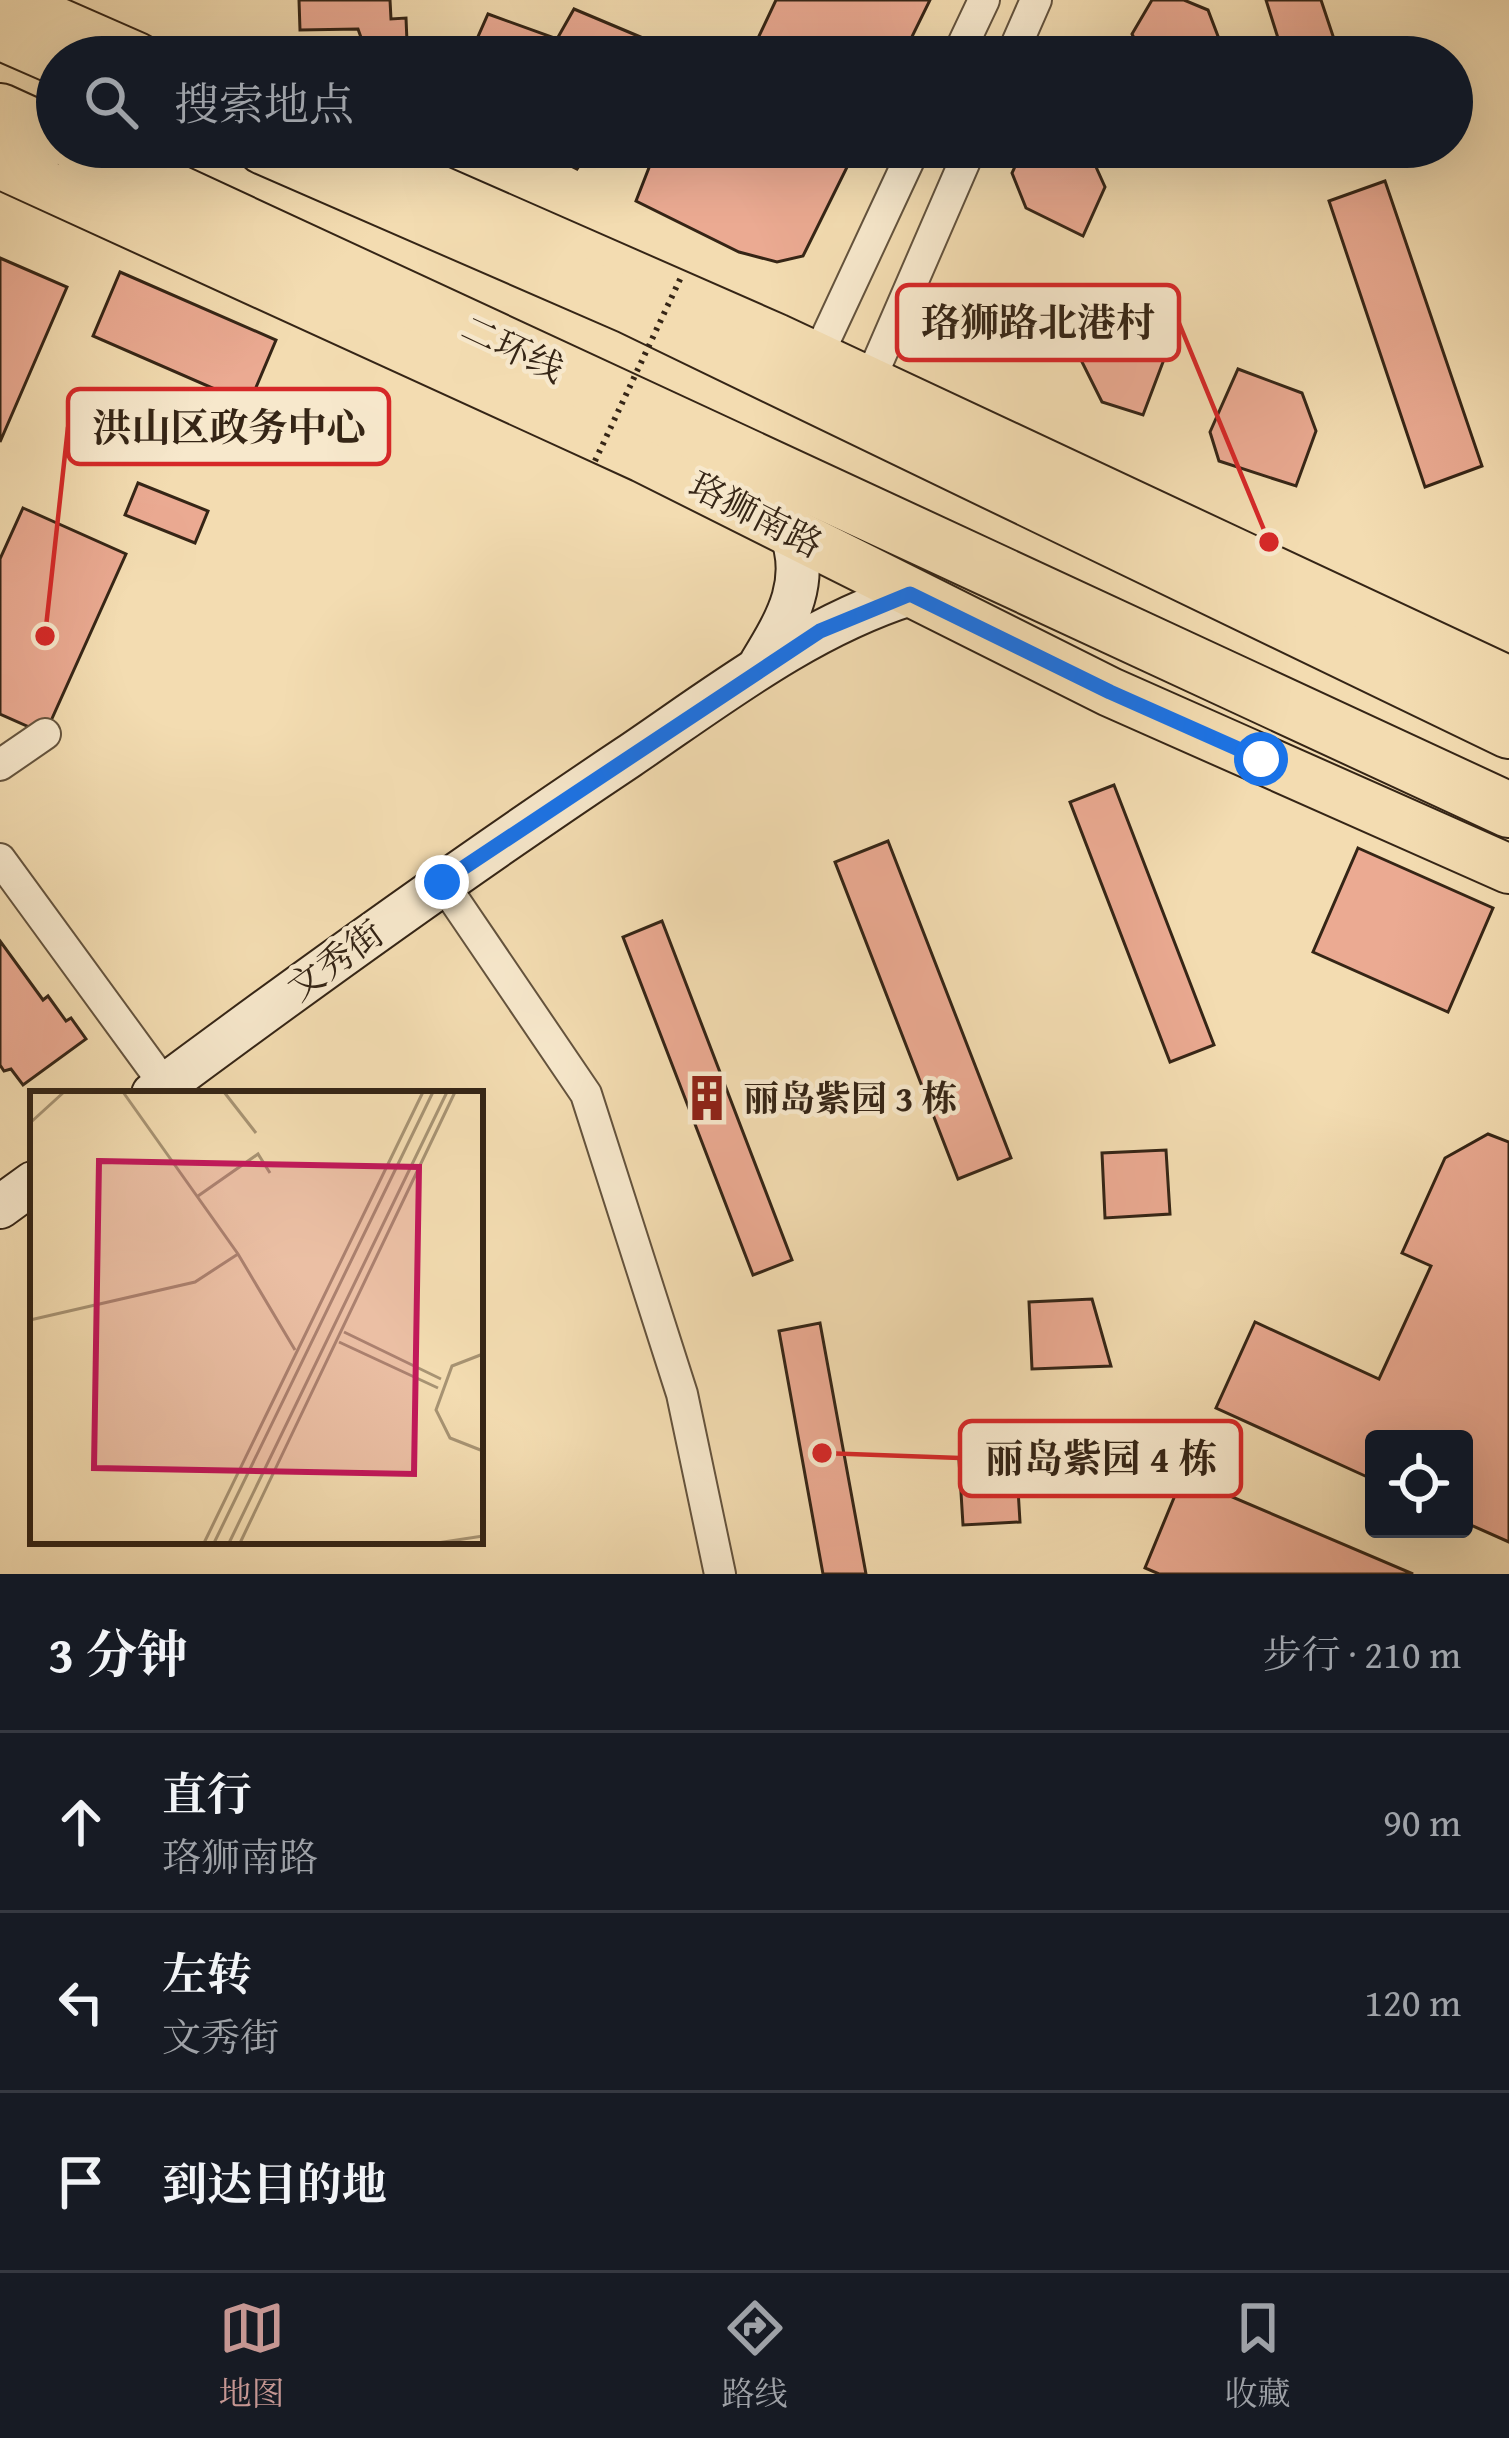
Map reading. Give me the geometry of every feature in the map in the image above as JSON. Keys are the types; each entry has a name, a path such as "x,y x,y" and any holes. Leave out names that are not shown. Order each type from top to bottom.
{"highway":[{"path":"0,32 36,48"},
{"path":"0,111 36,127"},
{"name":"二环线","path":"125,168 1509,810"},
{"path":"312,168 629,306 1509,731"},
{"path":"629,306 796,348"}],"main road":[{"path":"7,0 89,36"},
{"name":"珞狮南路","path":"0,164 789,528 910,594 1110,692 1509,869"},
{"path":"389,168 796,348 1509,681"}],"street":[{"path":"967,36 984,0"},
{"path":"1020,36 1036,0"},
{"path":"796,348 903,168"},
{"path":"869,382 962,168"},
{"name":"文秀街","path":"758,669 796,596 798,554 789,528"},
{"name":"文秀街","path":"159,1089 442,882 758,669 820,631 910,594"},
{"path":"0,765 45,734"},
{"path":"0,859 159,1089"},
{"path":"442,882 586,1094 682,1394 719,1574"},
{"path":"0,1208 30,1185"}],"path":[{"path":"595,461 682,275"}],"building":[{"path":"299,0 390,0 391,19 406,18 407,36 360,36 358,29 300,30"},
{"path":"776,0 930,0 912,36 759,36"},
{"path":"1152,0 1184,0 1208,10 1218,36 1133,36"},
{"path":"1266,0 1321,0 1333,36 1277,36"},
{"path":"574,9 638,36 559,36"},
{"path":"488,14 549,36 478,36"},
{"path":"649,168 847,168 803,256 777,262 739,252 636,201"},
{"path":"1014,168 1096,168 1105,187 1083,236 1026,208 1012,173"},
{"path":"1385,181 1482,466 1425,487 1329,201"},
{"path":"0,258 67,287 0,442"},
{"path":"120,272 276,340 249,404 93,336"},
{"path":"1099,304 1148,326 1163,362 1143,415 1102,402 1079,356"},
{"path":"1238,369 1302,393 1316,431 1296,486 1219,461 1210,432"},
{"path":"138,483 208,511 195,543 125,515"},
{"path":"23,508 126,554 45,734 0,714 0,559"},
{"path":"1114,785 1214,1045 1170,1062 1070,802"},
{"path":"888,841 1011,1158 958,1179 835,862"},
{"path":"1358,848 1493,908 1448,1012 1313,952"},
{"name":"丽岛紫园 3 栋","path":"662,921 792,1260 753,1275 623,937"},
{"path":"0,941 43,1000 48,996 86,1039 23,1085 11,1069 4,1071 0,1065"},
{"path":"1488,1134 1509,1142 1509,1542 1473,1526 1473,1430 1365,1430 1365,1476 1216,1408 1255,1322 1379,1379 1431,1266 1402,1253 1445,1158"},
{"path":"1166,1150 1170,1214 1105,1218 1102,1153"},
{"path":"1092,1299 1111,1366 1032,1369 1029,1302"},
{"path":"820,1323 866,1574 823,1574 779,1331"},
{"path":"1016,1456 1020,1522 963,1525 959,1460"},
{"path":"1183,1476 1413,1574 1159,1574 1145,1568"}],"place":[{"name":"珞狮路北港村","path":"1269,542"},
{"name":"洪山区政务中心","path":"45,636"},
{"name":"丽岛紫园 3 栋","path":"707,1098"},
{"name":"丽岛紫园 4 栋","path":"822,1453"}],"route":[{"path":"442,882 758,669 820,631 910,594 1110,692 1261,759"}]}
